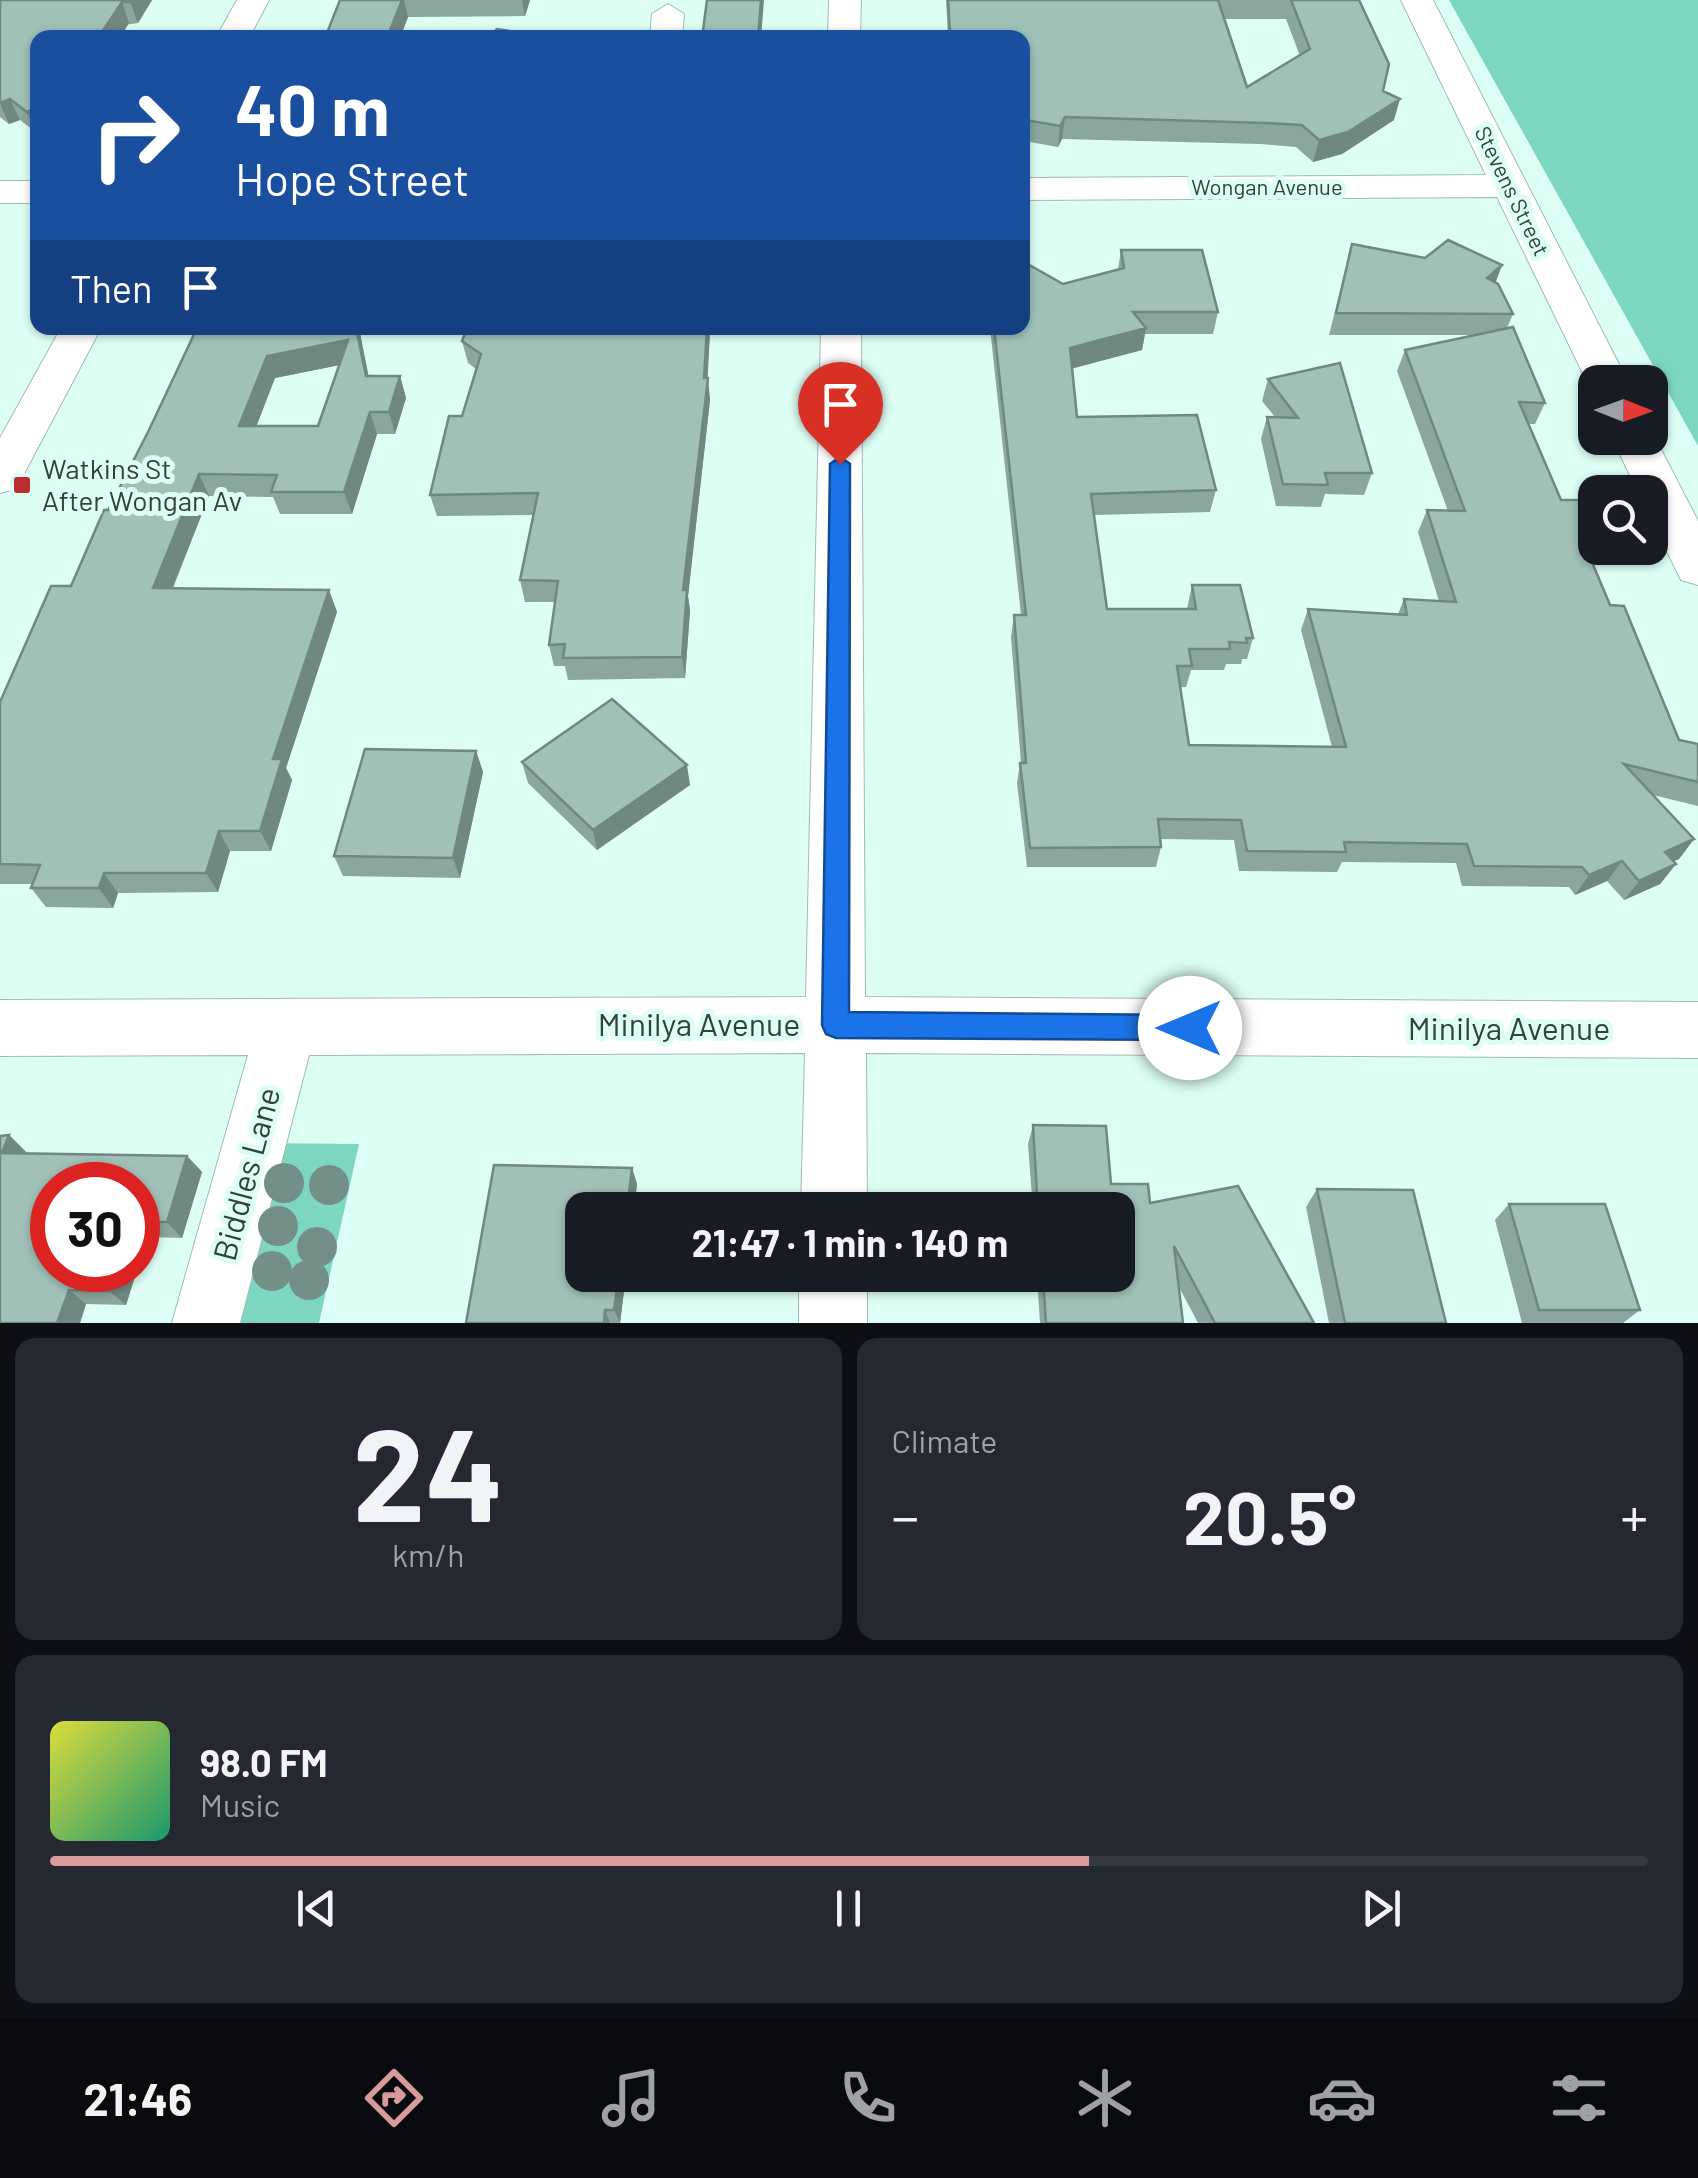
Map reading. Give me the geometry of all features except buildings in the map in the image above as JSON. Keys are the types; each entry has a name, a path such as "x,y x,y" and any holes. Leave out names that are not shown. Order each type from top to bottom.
{"street":[{"path":"236,30 253,0"},
{"path":"844,30 845,0"},
{"name":"Stevens Street","path":"1417,0 1599,365"},
{"name":"Wongan Avenue","path":"1030,188 1511,186"},
{"path":"0,192 30,192"},
{"path":"0,478 77,335"},
{"path":"834,1192 841,335"},
{"path":"1642,455 1698,568"},
{"name":"Biddles Lane","path":"206,1323 287,1025"},
{"name":"Minilya Avenue","path":"0,1028 836,1025 1698,1030"},
{"path":"833,1292 833,1323"}],"green space":[{"path":"1449,0 1698,0 1698,446 1668,392 1668,365 1653,365"},
{"path":"261,1143 359,1144 319,1323 212,1323"}],"place":[{"name":"Watkins St After Wongan Av","path":"22,485"}],"route":[{"path":"840,464 836,1025 1190,1028"}]}
